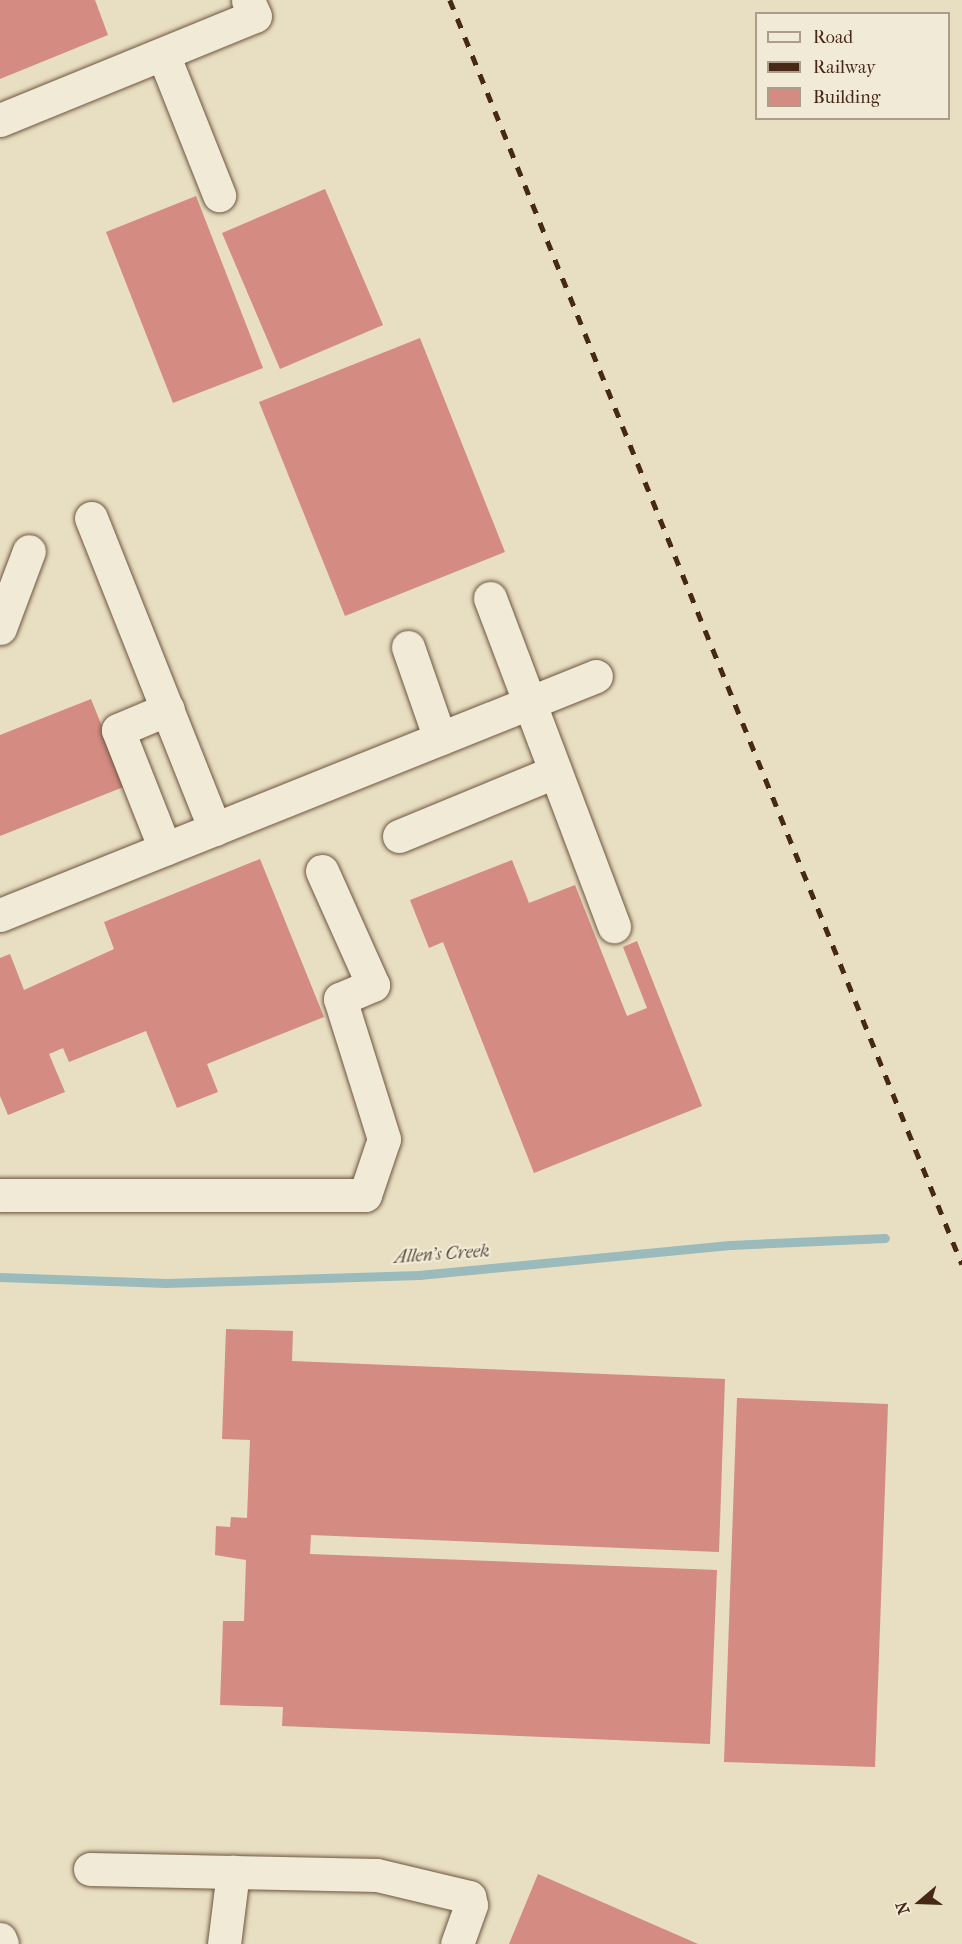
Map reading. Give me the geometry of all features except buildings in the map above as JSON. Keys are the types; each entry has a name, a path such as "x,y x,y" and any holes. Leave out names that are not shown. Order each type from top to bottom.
{"street":[{"path":"0,120 255,16 248,0"},
{"path":"163,54 219,195"},
{"path":"91,518 215,829"},
{"path":"0,628 29,551"},
{"path":"490,598 614,926"},
{"path":"408,647 440,739"},
{"path":"0,915 596,676"},
{"path":"165,849 118,730 168,709"},
{"path":"399,836 554,772"},
{"path":"0,1195 365,1195 384,1139 340,999 373,985 322,871"},
{"path":"90,1869 377,1875 469,1897 471,1905 457,1944"},
{"path":"224,1944 233,1872"},
{"path":"0,1939 2,1944"}],"waterway":[{"name":"Allen's Creek","path":"0,1277 166,1283 419,1275 730,1245 885,1238"}],"railway":[{"path":"450,0 962,1264"}]}
